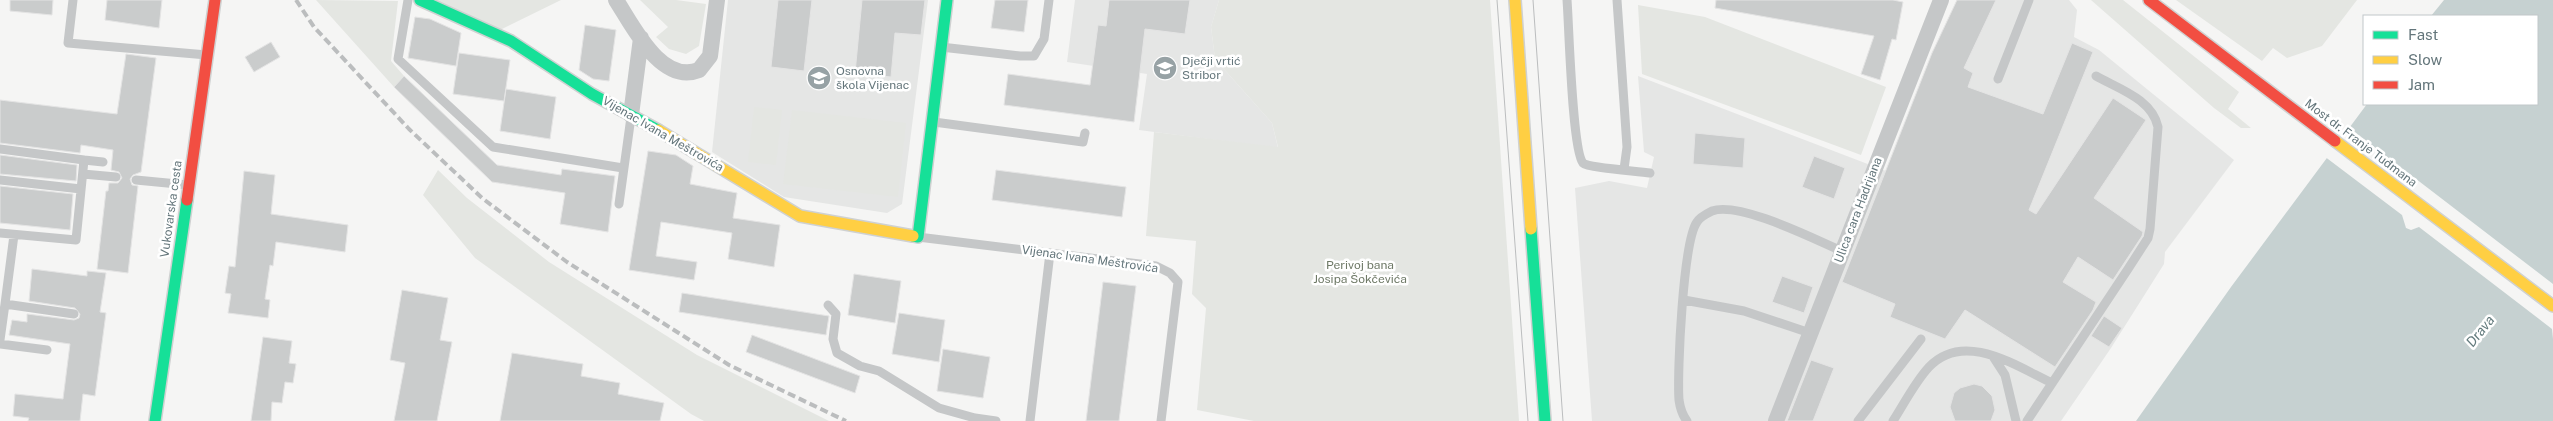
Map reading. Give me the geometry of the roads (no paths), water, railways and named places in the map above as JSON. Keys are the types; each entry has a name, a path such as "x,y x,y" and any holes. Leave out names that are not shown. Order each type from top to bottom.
{"main road":[{"name":"Vukovarska cesta","path":"155,421 215,0"},
{"name":"Vijenac Ivana Meštrovića","path":"420,0 511,41 592,94 632,115 800,216 918,237"},
{"path":"918,237 947,0"},
{"path":"1515,0 1545,421"},
{"name":"Most dr. Franje Tuđmana","path":"2151,1 2553,306"}],"street":[{"path":"616,0 652,55 662,64 683,73 699,70 710,56 717,0"},
{"name":"Ulica cara Hadrijana","path":"1776,421 1941,0"},
{"path":"632,115 641,38"}],"lane":[{"path":"73,0 68,42 207,55"},
{"path":"408,0 398,59 493,148 623,168"},
{"path":"940,47 1034,56 1044,40 1049,0"},
{"path":"1567,0 1576,134 1583,163 1592,168 1624,168 1650,174"},
{"path":"1617,0 1626,147 1624,168"},
{"path":"1998,79 2029,0"},
{"path":"2027,421 2148,238 2150,229 2158,127 2155,116 2147,105 2096,76"},
{"path":"619,204 632,115"},
{"path":"931,121 1083,142 1085,134"},
{"path":"0,149 103,162"},
{"path":"0,233 76,240 84,160"},
{"path":"83,174 116,178"},
{"path":"0,180 81,189"},
{"path":"136,180 188,185"},
{"path":"1687,421 1679,402 1678,376 1688,247 1697,221 1712,211 1728,208 1746,212 1842,250"},
{"path":"0,340 14,234"},
{"name":"Vijenac Ivana Meštrovića","path":"918,237 1156,266 1170,273 1178,282 1162,421"},
{"path":"1030,421 1050,253"},
{"path":"1684,300 1744,311 1810,333"},
{"path":"4,304 74,314"},
{"path":"828,305 836,314 833,339 837,353 860,366 879,371 939,408 974,418 996,421"},
{"path":"1858,421 1921,339"},
{"path":"0,344 47,350"},
{"path":"1893,421 1929,368 1942,357 1955,351 1970,350 1992,356 2052,383"},
{"path":"1992,356 2005,375 2016,421"}],"water":[{"name":"Drava","path":"2444,0 2553,0 2553,421 2136,421 2231,287 2366,105 2538,105 2538,15 2432,15"}],"tram line":[{"path":"1497,0 1528,421"},
{"path":"1533,0 1563,421"}],"railway":[{"path":"296,0 314,27 409,129 482,198 567,262 729,365 846,421"}],"place":[{"name":"Dječji vrtić Stribor","path":"1165,68"},
{"name":"Osnovna škola Vijenac","path":"819,78"}],"park label":[{"name":"Perivoj bana Josipa Šokčevića","path":"1360,272"}]}
